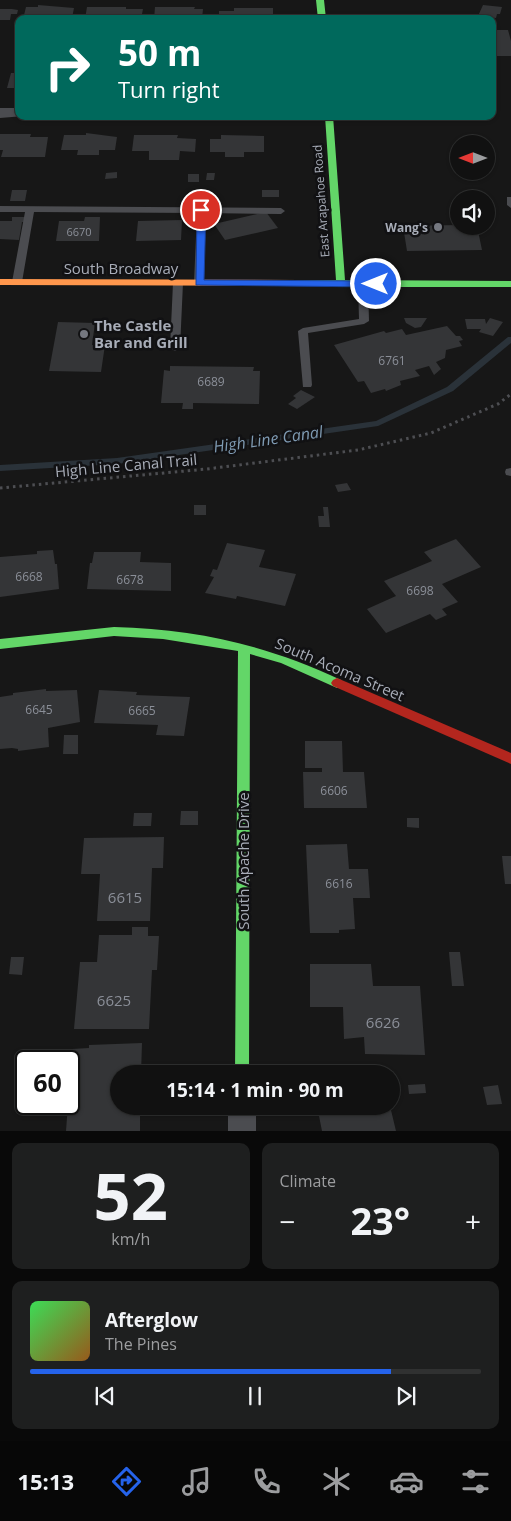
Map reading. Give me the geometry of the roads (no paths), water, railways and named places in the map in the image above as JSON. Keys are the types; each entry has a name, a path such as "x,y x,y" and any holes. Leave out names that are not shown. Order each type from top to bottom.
{"main road":[{"path":"320,0 322,15"},
{"name":"East Arapahoe Road","path":"329,120 341,284"},
{"name":"South Broadway","path":"0,282 511,284"},
{"name":"South Acoma Street","path":"0,644 92,633 137,633 192,638 244,648 285,660 511,758"},
{"name":"South Apache Drive","path":"242,1065 244,648"}],"street":[{"path":"0,113 15,113"},
{"path":"242,1115 242,1131"}],"lane":[{"path":"0,209 281,211"},
{"path":"17,282 30,209"},
{"path":"199,283 201,210"},
{"path":"176,348 178,283"},
{"path":"307,385 303,331 364,321 363,284"}],"waterway":[{"name":"High Line Canal","path":"0,468 117,461 378,423 450,389 511,339"}],"place":[{"name":"Wang's","path":"438,227"},
{"name":"The Castle Bar and Grill","path":"84,334"}]}
